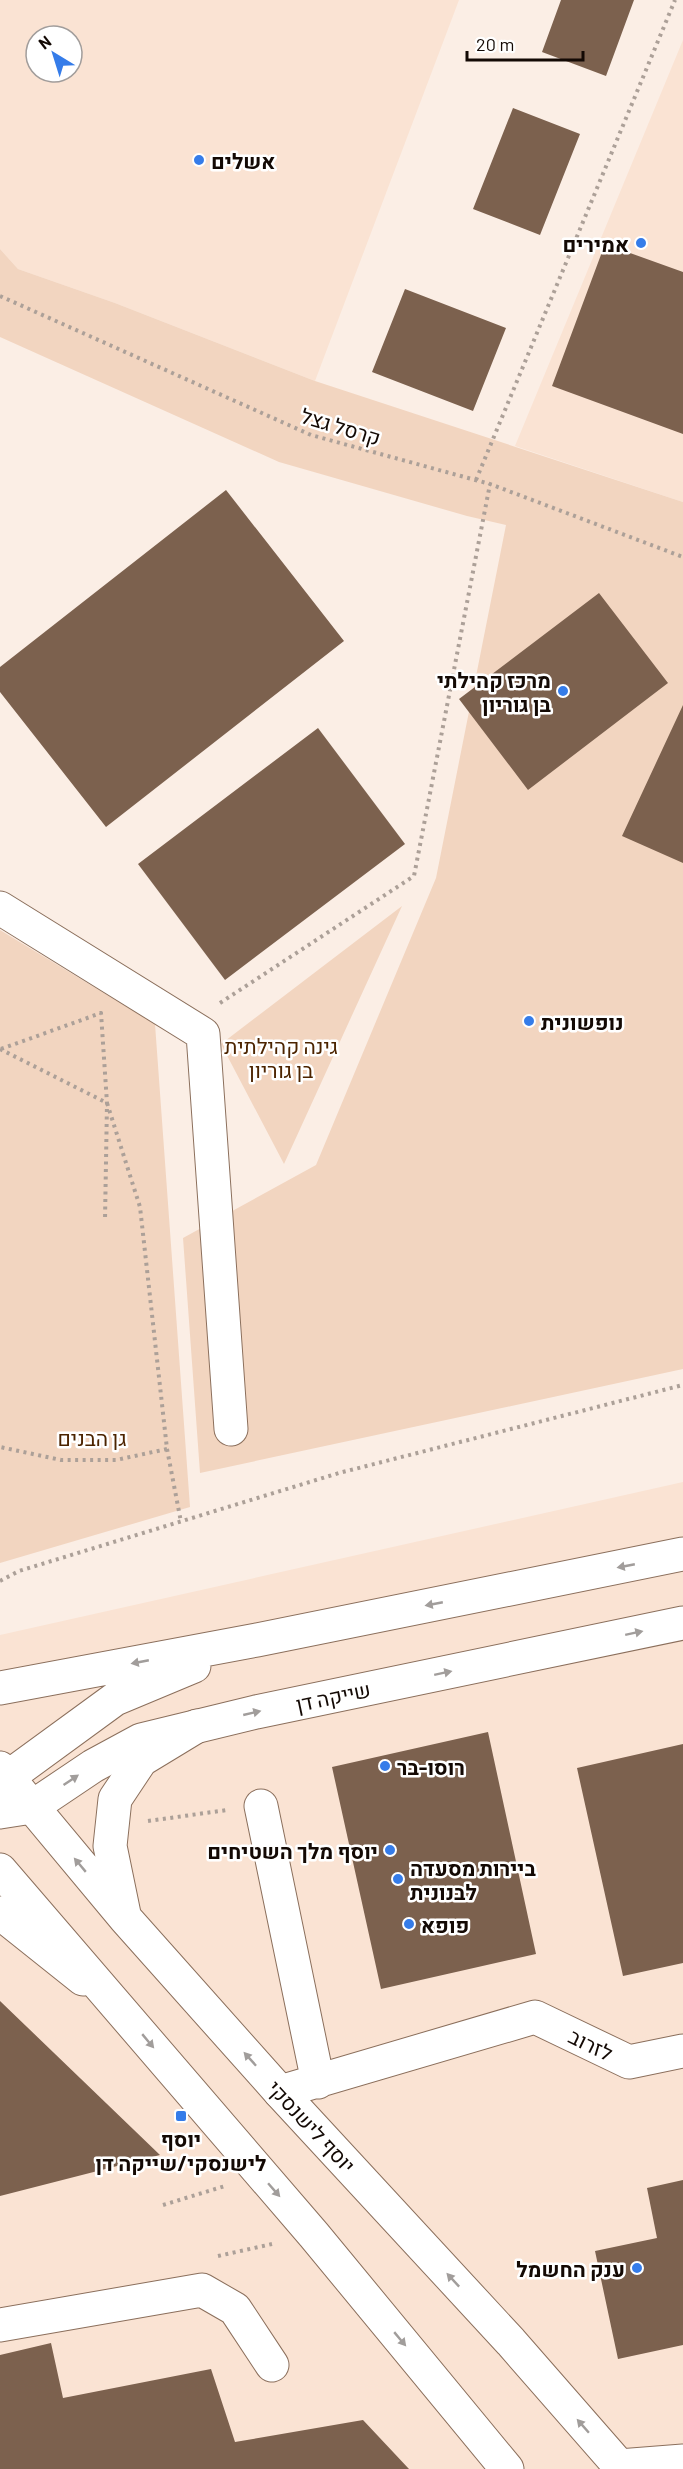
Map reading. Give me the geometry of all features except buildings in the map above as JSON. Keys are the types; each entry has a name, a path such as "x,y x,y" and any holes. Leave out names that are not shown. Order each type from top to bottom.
{"main road":[{"path":"0,908 203,1034 231,1430"},
{"path":"0,1688 257,1640 683,1554"},
{"name":"שייקה דן","path":"0,1812 32,1807 93,1766 141,1740 197,1726 683,1623"},
{"path":"3,1776 116,1699 257,1640"},
{"path":"125,1918 110,1846 115,1799 141,1760 197,1726"},
{"name":"יוסף לישנסקי","path":"3,1776 125,1918 280,2092 511,2342 621,2467"},
{"path":"261,1806 318,2082 280,2092"},
{"path":"0,1870 314,2235 507,2469"},
{"path":"0,1913 122,2010"},
{"name":"לזרוב","path":"318,2082 535,2017 629,2062 683,2051"},
{"path":"0,2325 202,2290 235,2309 272,2365"},
{"path":"621,2467 683,2461"}],"path":[{"path":"476,480 675,0"},
{"name":"קרסל גצל","path":"0,296 311,435 490,484 683,557"},
{"path":"187,1024 414,876 490,484"},
{"path":"0,1049 101,1013 107,1103 105,1220"},
{"path":"0,1049 107,1103 140,1207 166,1449 181,1522"},
{"path":"0,1581 19,1571 339,1473 683,1385"},
{"path":"0,1447 61,1460 116,1460 166,1449"},
{"path":"170,1817 261,1806"},
{"path":"163,2205 260,2174"}],"shaded area":[{"name":"אשלים","path":"0,0 459,0 315,381 115,303 18,269 0,249"},
{"name":"אמירים","path":"683,40 683,502 515,446"},
{"path":"683,1482 683,2469 0,2469 0,1635"}],"green space":[{"name":"נופשונית","path":"0,249 18,269 115,303 315,381 683,502 683,1369 200,1473 183,1238 316,1165 436,878 506,525 279,462 0,337"},
{"name":"גינה קהילתית בן גוריון","path":"402,906 284,1164 221,1044"},
{"name":"גן הבנים","path":"0,930 155,1024 190,1507 0,1563"}],"place":[{"name":"אשלים","path":"199,160"},
{"name":"אמירים","path":"641,243"},
{"name":"מרכז קהילתי בן גוריון","path":"563,691"},
{"name":"נופשונית","path":"529,1021"},
{"name":"רוסו-בר","path":"385,1766"},
{"name":"יוסף מלך השטיחים","path":"390,1850"},
{"name":"ביירות מסעדה לבנונית","path":"398,1879"},
{"name":"פופא","path":"409,1924"},
{"name":"יוסף לישנסקי/שייקה דן","path":"181,2116"},
{"name":"ענק החשמל","path":"637,2268"}]}
